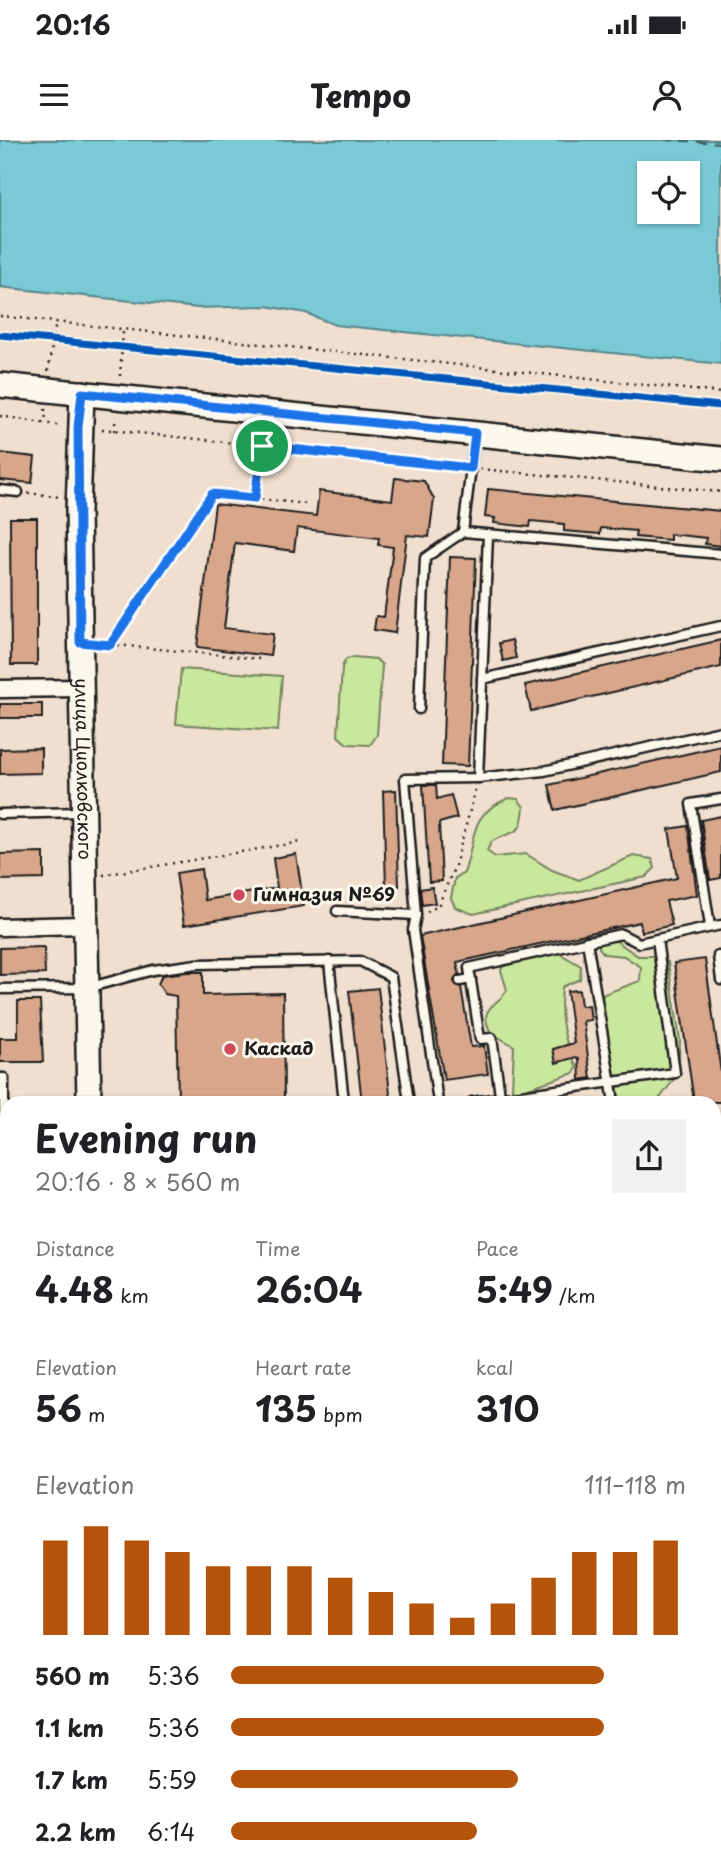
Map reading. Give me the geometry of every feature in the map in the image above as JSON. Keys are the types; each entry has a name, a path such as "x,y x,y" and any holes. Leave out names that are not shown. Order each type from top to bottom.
{"main road":[{"path":"0,385 721,459"},
{"name":"улица Циолковского","path":"82,393 78,427 80,688 89,1096"}],"street":[{"path":"0,690 80,688"},
{"path":"0,927 85,925"}],"lane":[{"path":"463,533 475,433"},
{"path":"0,490 18,492"},
{"path":"419,709 425,558 463,533 721,554"},
{"path":"478,778 488,535"},
{"path":"482,679 721,626"},
{"path":"437,1096 425,987 413,930 416,915 405,779 478,778 544,771 721,731"},
{"path":"710,926 691,804 721,799"},
{"path":"0,814 82,812"},
{"path":"337,911 416,915"},
{"path":"500,1096 492,1038 480,1039 470,968 621,934 639,943 721,925"},
{"path":"527,1096 676,1073 657,939"},
{"path":"587,941 613,1096"},
{"path":"718,956 721,980"},
{"path":"329,961 343,1096"},
{"path":"0,989 87,988 153,970 197,964 365,962 391,977 408,1096"},
{"path":"460,981 471,979"},
{"path":"0,1078 4,1078 4,1096"}],"path":[{"path":"0,316 721,393"},
{"path":"48,372 56,322"},
{"path":"120,376 123,331"},
{"path":"39,339 64,341"},
{"path":"111,344 136,346"},
{"path":"45,409 46,421"},
{"path":"114,430 117,415"},
{"path":"0,416 46,421 62,426"},
{"path":"102,429 721,492"},
{"path":"255,498 262,446"},
{"path":"18,492 60,497"},
{"path":"110,645 212,494 307,504"},
{"path":"80,642 261,659"},
{"path":"438,906 455,866 478,778"},
{"path":"84,874 110,875 300,842"}],"green space":[{"path":"346,659 376,659 382,665 377,735 370,745 347,744 338,736 342,667"},
{"path":"181,669 282,676 278,731 176,724"},
{"path":"509,798 518,799 524,807 523,818 515,832 491,842 487,851 495,857 526,854 552,870 579,880 633,856 652,859 655,868 646,877 473,914 455,907 451,898 455,878 464,873 476,828 486,812"},
{"path":"613,939 638,956 659,956 668,962 680,1040 678,1074 662,1096 619,1096 601,1000 604,994 640,981 641,967 624,956 604,954 599,948 599,941"},
{"path":"557,952 581,966 580,979 562,987 561,998 565,1038 577,1067 574,1073 519,1091 512,1089 514,1046 491,1033 487,1024 487,1012 507,990 501,970 505,963"}],"water":[{"path":"0,140 721,140 721,364 335,325 306,313 266,306 198,308 0,287"}],"building":[{"path":"0,453 35,457 32,483 0,480"},
{"path":"395,478 424,481 434,499 429,537 407,535 395,633 374,630 376,616 384,617 393,547 378,545 379,538 297,528 294,551 235,543 224,628 273,634 270,656 197,647 215,504 316,516 319,491 392,500"},
{"path":"488,489 721,511 721,546 705,544 706,538 670,534 670,540 635,537 636,531 601,528 600,534 564,531 564,524 531,521 530,527 494,523 495,518 485,517"},
{"path":"10,518 37,518 37,665 11,665"},
{"path":"450,557 476,558 468,766 442,765"},
{"path":"512,640 516,658 503,661 499,643"},
{"path":"721,640 721,667 531,711 525,685"},
{"path":"0,704 42,704 42,718 0,718"},
{"path":"721,746 721,772 555,810 549,785"},
{"path":"41,748 41,773 0,774 0,749"},
{"path":"423,785 436,785 437,799 451,795 457,818 439,823 442,881 429,882"},
{"path":"396,790 399,886 386,887 383,791"},
{"path":"721,816 721,878 710,880 701,820"},
{"path":"688,826 697,895 666,901 672,925 642,932 640,922 457,962 459,974 454,981 461,987 471,1047 484,1046 488,1074 444,1080 420,936 677,878 669,829"},
{"path":"44,853 44,879 0,880 0,854"},
{"path":"296,854 304,906 184,925 176,873 201,869 205,900 277,888 273,858"},
{"path":"432,887 435,903 422,905 420,889"},
{"path":"44,947 45,974 0,975 0,948"},
{"path":"705,959 721,1073 721,1096 693,1096 674,963"},
{"name":"Каскад","path":"203,972 203,995 283,993 284,1096 178,1096 176,996 165,994 158,984 162,975"},
{"path":"378,988 390,1096 361,1096 349,991"},
{"path":"579,990 581,1006 589,1005 591,1020 583,1021 591,1078 580,1080 579,1059 576,1057 556,1063 553,1049 574,1043 567,991"},
{"path":"18,1001 40,1001 43,1062 0,1062 0,1038 18,1038"}],"ferry route":[{"path":"665,140 721,143"}],"cycle path":[{"path":"0,335 721,406"}],"place":[{"name":"Гимназия №69","path":"239,895"},
{"name":"Каскад","path":"230,1049"}],"route":[{"path":"82,393 475,433 471,468 262,446 255,498 212,494 110,645 80,642 78,427 82,393"}]}
